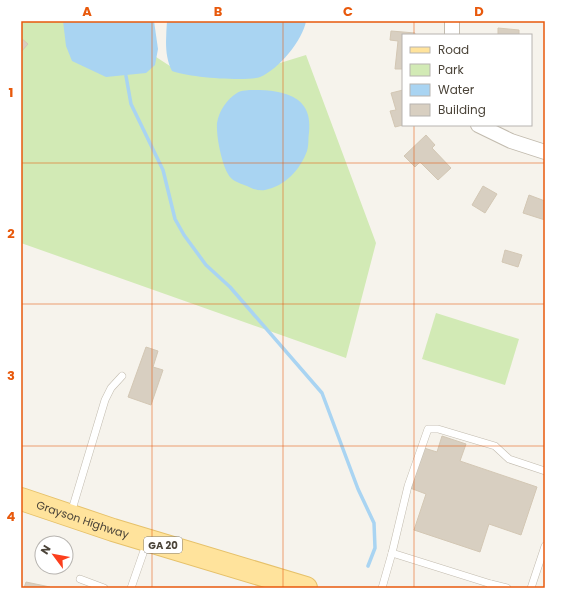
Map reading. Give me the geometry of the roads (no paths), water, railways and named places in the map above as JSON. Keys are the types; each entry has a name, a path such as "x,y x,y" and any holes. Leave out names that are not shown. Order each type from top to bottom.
{"main road":[{"name":"Grayson Highway","path":"21,499 147,540 306,588"}],"street":[{"path":"452,21 452,34"},
{"path":"480,126 511,140 545,152"}],"lane":[{"path":"70,515 105,400 111,388 122,376"},
{"path":"382,588 408,486 428,430 438,429 495,446 509,459 545,471"},
{"path":"131,588 147,540"},
{"path":"531,588 545,546"},
{"path":"392,553 491,586 507,588"},
{"path":"80,580 104,588"}],"water":[{"path":"63,21 154,21 158,49 155,65 146,73 106,77 72,61 66,46"},
{"path":"167,21 306,21 300,37 289,54 274,68 260,77 230,79 202,77 172,71 169,65 167,53"},
{"path":"254,90 277,92 298,100 307,111 309,124 308,149 296,171 279,185 265,190 251,188 231,178 222,160 218,136 218,119 227,102 239,92"}],"waterway":[{"path":"126,76 131,104 163,170 175,219 184,235 206,265 230,287 322,393 358,489 374,523 375,548 368,566"}]}
